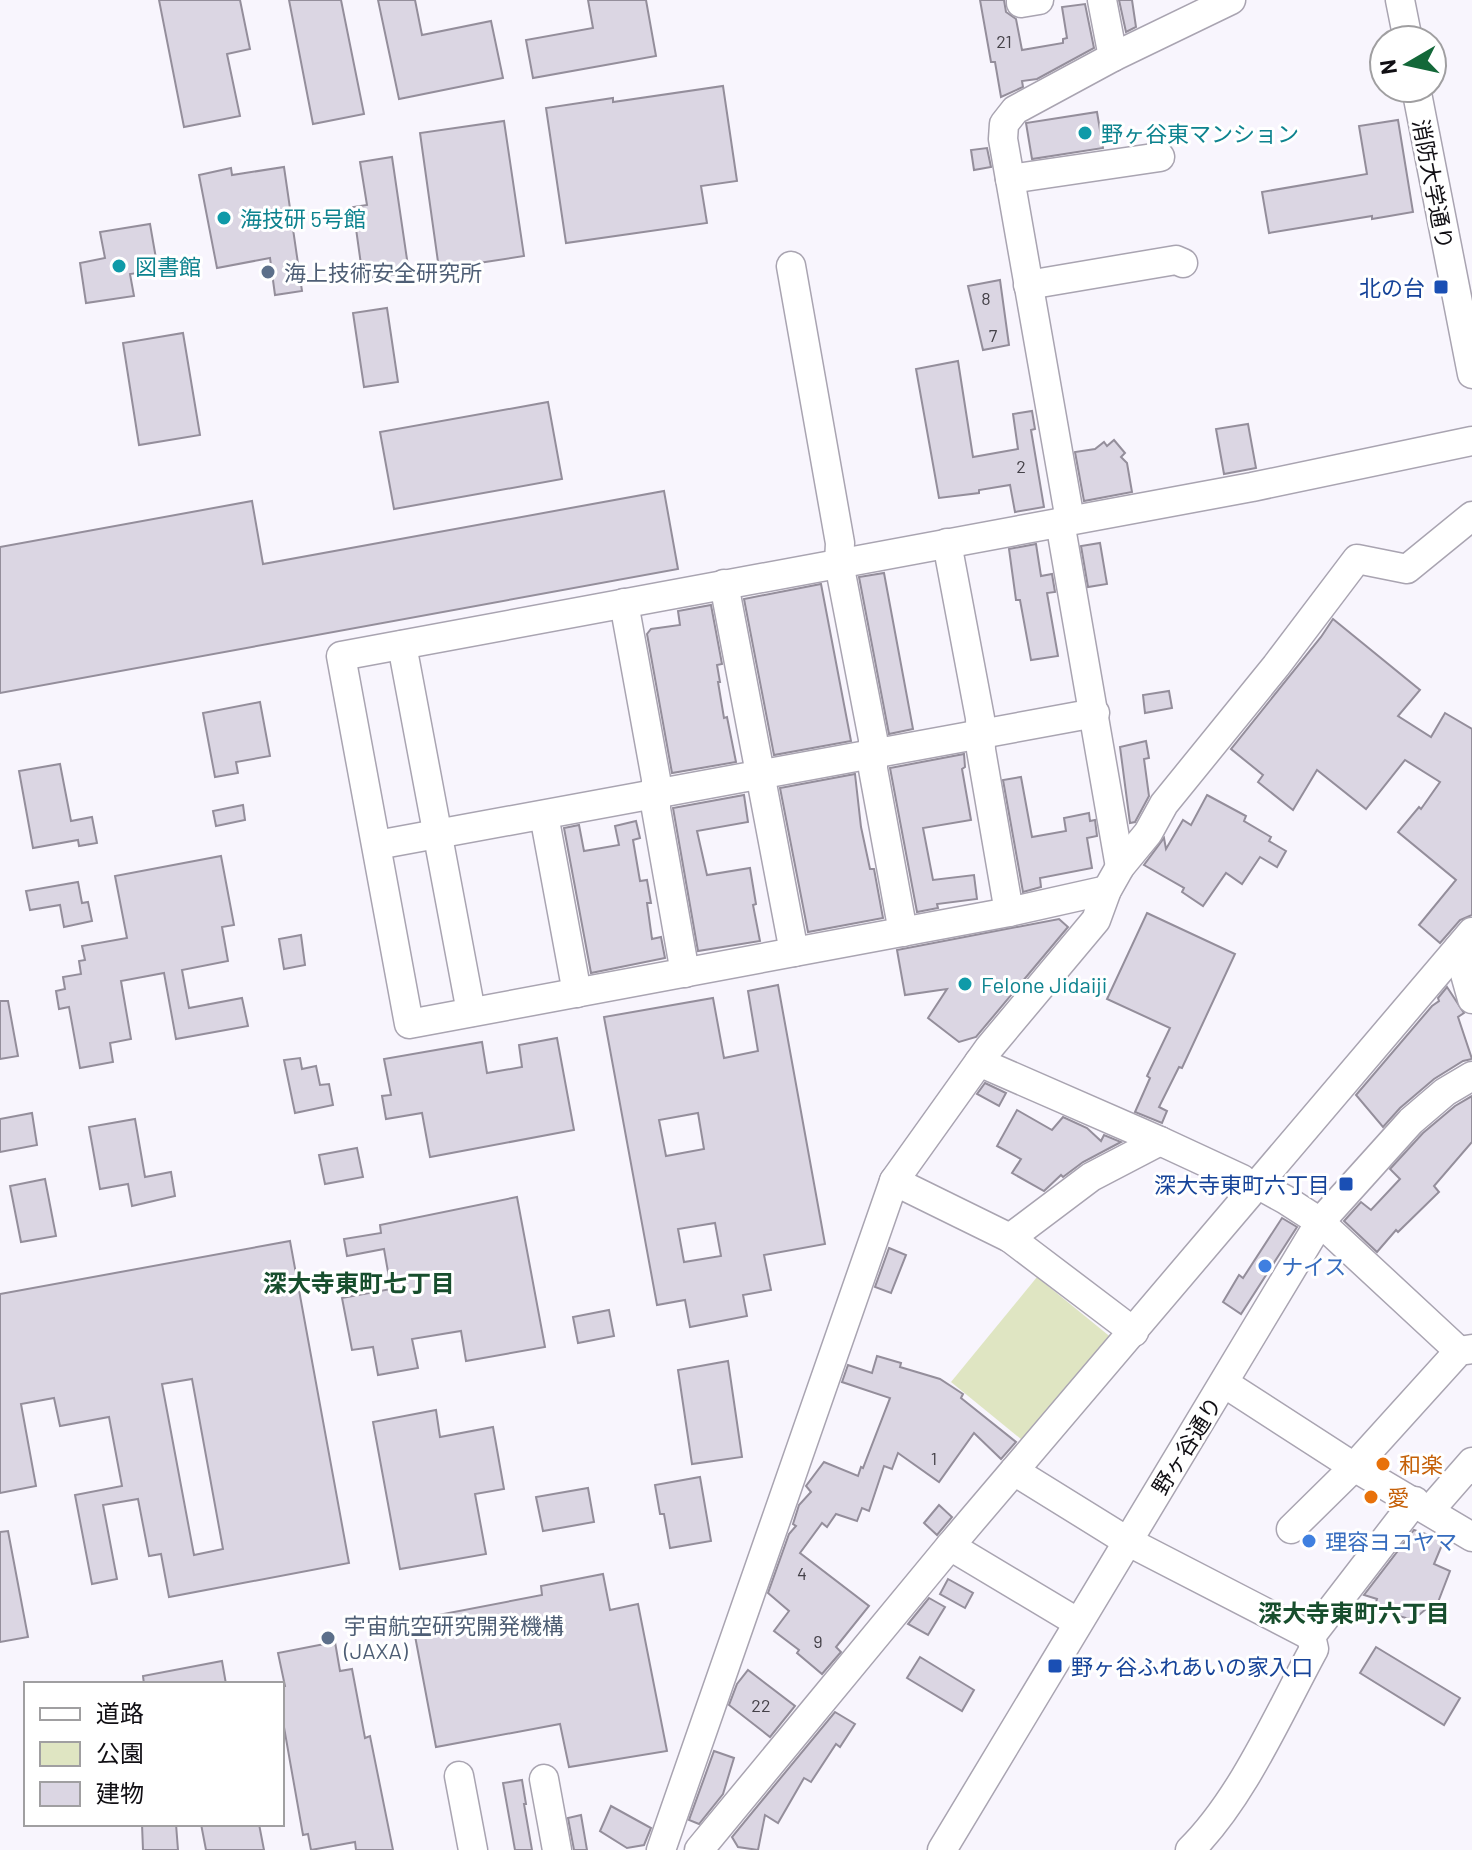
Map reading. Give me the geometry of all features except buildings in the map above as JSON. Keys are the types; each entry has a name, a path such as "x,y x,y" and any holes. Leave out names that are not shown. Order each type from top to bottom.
{"street":[{"path":"1021,0 1021,3 1039,0"},
{"path":"1102,0 1113,57"},
{"path":"1114,878 1095,713 1003,139 1004,124 1015,110 1113,57 1231,0"},
{"path":"1400,0 1405,24"},
{"name":"消防大学通り","path":"1419,104 1472,374"},
{"path":"1010,179 1160,157"},
{"path":"1028,285 1176,260 1183,263"},
{"path":"791,266 840,543 839,563 873,739 873,769 903,932"},
{"path":"1114,878 1009,912 409,1024 341,656 1252,487 1472,441"},
{"path":"661,1850 894,1181 1005,1027 1096,920 1114,878 1148,833 1164,804 1357,559 1407,569 1472,516"},
{"path":"947,543 1009,912"},
{"path":"724,584 794,952"},
{"path":"624,603 656,779 656,809 685,973"},
{"path":"402,645 471,1012"},
{"path":"377,845 1095,713"},
{"path":"544,815 577,993"},
{"path":"1465,940 1472,999"},
{"path":"699,1850 950,1546 1465,940"},
{"path":"979,1062 1286,1200 1320,1222 1465,1350 1291,1529"},
{"name":"野ヶ谷通り","path":"942,1850 1320,1222 1411,1121 1445,1092 1472,1076"},
{"path":"1010,1238 1091,1177 1160,1141"},
{"path":"894,1181 1010,1238 1134,1332"},
{"path":"1224,1383 1354,1467 1472,1537"},
{"path":"1311,1636 1422,1506 1472,1462"},
{"path":"1014,1471 1127,1541 1311,1636 1314,1649 1260,1750 1219,1816 1192,1849"},
{"path":"950,1546 1077,1622"},
{"path":"459,1776 473,1850"},
{"path":"544,1779 557,1850"}],"green space":[{"path":"1037,1277 1113,1339 1027,1444 951,1382"}],"place":[{"name":"野ヶ谷東マンション","path":"1085,133"},
{"name":"海技研 5号館","path":"224,218"},
{"name":"図書館","path":"119,266"},
{"name":"海上技術安全研究所","path":"268,272"},
{"name":"北の台","path":"1441,287"},
{"name":"Felone Jidaiji","path":"965,984"},
{"name":"深大寺東町六丁目","path":"1346,1184"},
{"name":"ナイス","path":"1265,1266"},
{"name":"和楽","path":"1383,1464"},
{"name":"愛","path":"1371,1497"},
{"name":"理容ヨコヤマ","path":"1309,1541"},
{"name":"宇宙航空研究開発機構 (JAXA)","path":"328,1638"},
{"name":"野ヶ谷ふれあいの家入口","path":"1055,1666"}],"district":[{"name":"深大寺東町七丁目","path":"359,1282"},
{"name":"深大寺東町六丁目","path":"1354,1612"}]}
